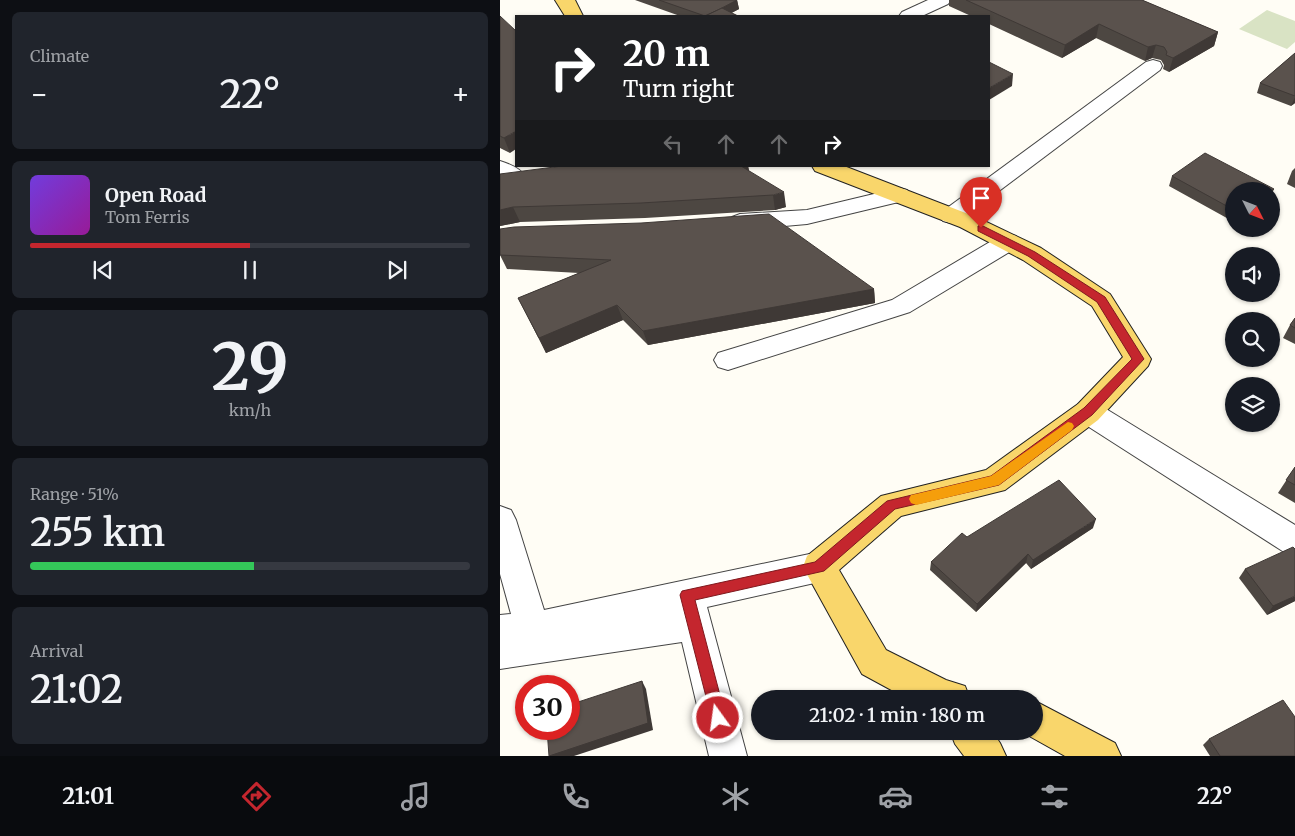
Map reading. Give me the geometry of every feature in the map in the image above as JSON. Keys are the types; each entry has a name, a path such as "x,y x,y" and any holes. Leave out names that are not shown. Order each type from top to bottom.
{"main road":[{"path":"826,167 951,216 1032,254 1101,300 1138,359 1088,412 994,481 892,505 819,567 874,662 930,690"},
{"path":"1043,723 1102,756"},
{"path":"975,740 987,756"}],"street":[{"path":"910,15 942,0"},
{"path":"951,216 1153,66"},
{"path":"721,223 807,217 899,195"},
{"path":"728,360 901,306 1008,242"},
{"path":"1088,412 1295,542"},
{"path":"500,520 533,629"},
{"path":"500,652 691,610 819,567"},
{"path":"500,631 533,629 691,610"},
{"path":"691,610 728,756"}],"green space":[{"path":"1267,10 1295,21 1295,42 1287,49 1239,29"}],"building":[{"path":"659,0 737,0 707,15"},
{"path":"966,0 1142,0 1218,32 1173,58 1166,55 1167,52 1164,47 1156,45 1148,47 1099,24 1065,45"},
{"path":"722,8 736,15 707,15"},
{"path":"500,16 515,30 515,132 504,138 500,136"},
{"path":"1295,53 1295,96 1260,83"},
{"path":"990,62 1013,74 990,87"},
{"path":"1205,153 1261,182 1225,182 1225,205 1172,176"},
{"path":"554,167 743,167 784,192 773,195 641,203 513,207 500,210 500,174"},
{"path":"769,214 874,289 643,331 617,305 539,338 518,298 611,260 500,255 500,229 641,223"},
{"path":"1295,318 1295,328 1290,325"},
{"path":"1295,467 1295,485 1286,480"},
{"path":"1059,480 1096,519 1033,560 1028,554 977,604 931,562 962,533 967,537"},
{"path":"1293,547 1295,549 1295,596 1273,606 1245,569"},
{"path":"642,681 648,723 549,756 548,740 580,740 580,701"},
{"path":"1283,700 1295,717 1295,756 1220,756 1209,739"}],"slow traffic":[{"path":"916,499 994,481 1068,426"}],"route":[{"path":"718,718 687,595 819,567 892,505 994,481 1088,412 1138,359 1101,300 1032,254 981,228"}]}
